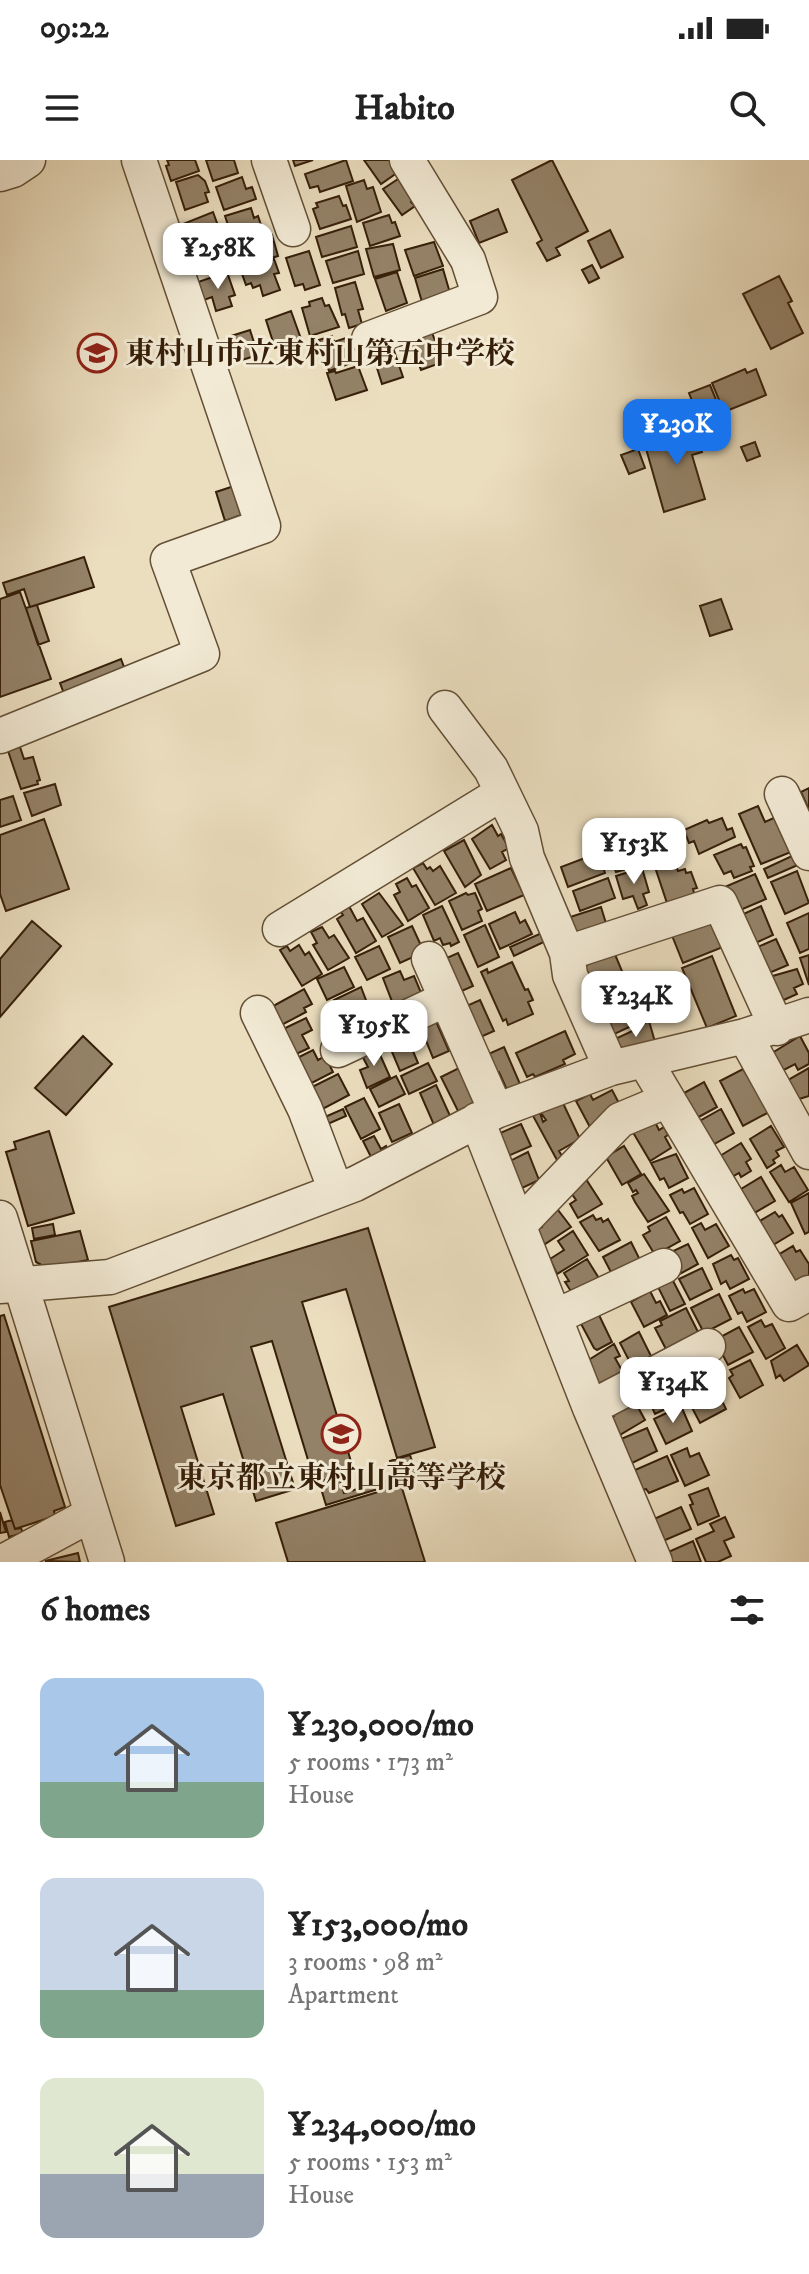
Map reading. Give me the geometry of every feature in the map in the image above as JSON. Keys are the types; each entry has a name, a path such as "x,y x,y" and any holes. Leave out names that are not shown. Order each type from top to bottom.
{"street":[{"path":"0,174 28,160"},
{"path":"0,736 202,654 168,560 263,526 139,160"},
{"path":"269,160 293,229"},
{"path":"369,339 480,297 468,260 407,160"},
{"path":"445,708 491,769 521,831 527,858 567,953 570,975 611,1068"},
{"path":"280,929 502,793"},
{"path":"782,794 809,853"},
{"path":"567,953 720,903 761,1032 809,1152"},
{"path":"429,959 487,1116 519,1225 590,1408 655,1562"},
{"path":"338,1050 446,999"},
{"path":"258,1013 305,1109 336,1191"},
{"path":"11,1286 110,1277 336,1191 487,1116 611,1068 761,1032 809,1015"},
{"path":"645,1061 789,1304 809,1293"},
{"path":"519,1225 620,1120 668,1100"},
{"path":"0,1218 11,1286 107,1562"},
{"path":"555,1317 664,1266"},
{"path":"590,1408 708,1346"},
{"path":"3,1562 92,1514"}],"building":[{"path":"167,160 195,160 199,171 171,181"},
{"path":"206,160 234,160 238,173 213,181"},
{"path":"293,160 313,160 295,166"},
{"path":"346,160 353,181 320,192 318,186 310,188 305,174"},
{"path":"364,160 394,160 401,170 381,184"},
{"path":"552,160 588,231 556,248 560,255 547,261 537,243 542,240 512,180"},
{"path":"198,175 205,181 209,192 205,193 208,202 185,210 176,182"},
{"path":"242,177 246,189 252,187 256,199 224,210 216,187"},
{"path":"401,177 416,198 411,202 415,206 402,215 383,189"},
{"path":"364,180 367,189 373,187 381,212 357,222 346,186"},
{"path":"339,196 351,219 320,229 313,209 318,207 316,203"},
{"path":"251,208 254,218 258,216 263,231 233,240 225,216"},
{"path":"498,209 507,232 479,243 470,221"},
{"path":"213,212 221,234 186,246 180,231 185,230 183,224"},
{"path":"389,215 400,236 370,246 363,223"},
{"path":"351,226 357,247 322,257 316,237"},
{"path":"610,230 623,257 601,268 588,241"},
{"path":"272,235 278,256 244,266 238,244"},
{"path":"225,242 231,270 197,274 194,263 207,260 205,246"},
{"path":"434,242 443,266 414,276 405,250"},
{"path":"393,244 400,270 374,277 366,249"},
{"path":"309,251 320,285 305,290 303,284 295,286 286,258"},
{"path":"358,251 364,274 333,283 326,261"},
{"path":"274,259 279,273 274,274 280,290 263,296 260,285 253,288 251,283 246,285 241,271"},
{"path":"592,265 599,278 589,283 582,270"},
{"path":"443,269 450,293 422,302 415,278"},
{"path":"227,272 235,295 229,297 232,306 216,311 212,297 204,300 198,282"},
{"path":"397,272 407,303 386,311 375,279"},
{"path":"779,276 803,333 771,349 743,294"},
{"path":"355,282 363,309 358,310 362,324 349,328 335,288"},
{"path":"322,298 325,306 329,305 339,327 310,336 302,308"},
{"path":"291,311 301,339 275,348 266,320"},
{"path":"250,330 258,355 229,364 224,350 232,348 228,337"},
{"path":"431,330 443,362 421,370 409,338"},
{"path":"332,336 334,342 346,338 354,362 329,371 319,340"},
{"path":"392,345 403,377 382,384 372,352"},
{"path":"358,366 367,390 336,400 327,373"},
{"path":"745,369 747,373 756,369 766,395 724,412 712,383"},
{"path":"710,385 719,407 698,416 689,393"},
{"path":"717,408 720,416 702,423 698,416"},
{"path":"692,421 702,452 692,455 705,499 664,512 645,445 664,440 663,436 675,432 673,427"},
{"path":"755,442 760,456 747,461 741,447"},
{"path":"638,449 645,468 629,474 621,455"},
{"path":"237,485 247,513 225,521 216,492"},
{"path":"84,557 94,587 30,607 24,589 7,595 3,583"},
{"path":"20,592 51,679 0,697 0,599"},
{"path":"721,599 732,629 710,636 700,606"},
{"path":"37,605 49,641 38,645 26,608"},
{"path":"121,659 127,675 66,699 60,683"},
{"path":"19,744 24,759 33,757 40,780 38,784 21,789 7,748"},
{"path":"55,784 61,805 32,816 24,793"},
{"path":"809,788 809,810 801,792"},
{"path":"13,796 21,820 0,827 0,800"},
{"path":"758,806 765,822 776,817 791,852 761,864 739,814"},
{"path":"722,818 727,830 732,828 735,837 699,854 694,841 689,843 684,830 707,820 709,823"},
{"path":"44,819 69,889 6,911 0,894 0,835"},
{"path":"492,825 509,848 502,852 506,860 490,869 472,839"},
{"path":"672,833 679,854 656,862 649,840"},
{"path":"464,840 481,875 465,887 444,851"},
{"path":"642,842 648,863 616,872 609,852"},
{"path":"741,844 743,848 746,847 754,866 750,867 752,871 734,878 731,871 724,874 714,855"},
{"path":"598,853 605,873 568,887 561,867"},
{"path":"794,855 798,865 768,878 764,869"},
{"path":"674,860 678,871 685,869 686,873 691,872 697,888 693,889 695,897 667,903 655,867"},
{"path":"423,863 433,871 440,866 456,893 435,905 413,868"},
{"path":"511,868 524,895 487,911 475,884"},
{"path":"642,868 649,892 643,894 647,905 638,909 633,896 623,899 616,876"},
{"path":"797,871 809,903 785,914 771,882"},
{"path":"755,874 766,899 738,911 727,886"},
{"path":"407,878 412,887 416,885 429,908 408,921 394,895 400,892 396,884"},
{"path":"608,878 615,898 580,911 573,891"},
{"path":"379,893 403,925 382,937 362,904"},
{"path":"466,893 475,893 482,909 478,911 482,921 462,930 449,901"},
{"path":"349,906 357,921 363,918 376,941 356,953 337,919 343,915 340,911"},
{"path":"442,906 459,942 451,946 450,943 443,945 440,938 434,941 423,915"},
{"path":"761,906 773,935 751,945 739,916"},
{"path":"601,907 608,930 574,936 564,919"},
{"path":"515,912 520,923 525,920 532,934 500,949 489,924"},
{"path":"809,913 809,949 800,953 787,923"},
{"path":"32,921 61,946 0,1017 0,959"},
{"path":"714,923 723,947 683,963 671,933"},
{"path":"485,925 499,957 478,967 464,935"},
{"path":"412,926 424,952 400,963 388,937"},
{"path":"322,927 329,938 334,935 349,958 328,970 313,945 317,943 311,932"},
{"path":"544,932 548,940 514,956 510,947"},
{"path":"776,939 788,965 769,973 753,949"},
{"path":"299,945 305,955 309,952 322,974 302,986 280,950 287,946 290,951"},
{"path":"379,946 390,969 367,980 355,957"},
{"path":"614,952 624,976 597,988 596,984 591,986 582,967"},
{"path":"458,953 473,986 455,994 440,961"},
{"path":"809,955 809,985 800,958"},
{"path":"712,956 736,1016 707,1028 682,968"},
{"path":"512,962 533,1000 528,1002 533,1014 508,1025 506,1019 503,1021 481,972 487,969 488,973"},
{"path":"344,967 354,987 327,1000 317,979"},
{"path":"797,969 803,984 794,988 797,994 775,1004 769,977"},
{"path":"400,971 404,980 414,976 422,995 397,1006 393,1004 383,978"},
{"path":"626,980 634,997 627,1000 638,1023 610,1036 591,996"},
{"path":"361,987 372,1016 354,1024 351,1016 343,1020 334,1000"},
{"path":"304,989 312,1004 304,1008 306,1012 276,1028 266,1010"},
{"path":"480,1000 494,1031 476,1039 462,1008"},
{"path":"306,1018 312,1030 302,1035 309,1048 292,1056 279,1031"},
{"path":"435,1019 449,1051 433,1058 420,1026"},
{"path":"649,1021 655,1042 622,1056 615,1039"},
{"path":"565,1031 575,1054 563,1060 565,1064 535,1077 533,1074 527,1077 516,1053"},
{"path":"405,1032 418,1063 400,1071 387,1040"},
{"path":"83,1036 112,1064 66,1115 35,1088"},
{"path":"800,1036 809,1053 809,1064 798,1070 795,1064 782,1071 772,1053"},
{"path":"504,1047 520,1084 507,1090 499,1072 493,1075 484,1056"},
{"path":"377,1048 390,1077 367,1088 360,1070 368,1067 360,1052"},
{"path":"313,1050 318,1060 325,1056 333,1072 304,1087 291,1061"},
{"path":"428,1063 437,1081 409,1094 401,1076"},
{"path":"459,1068 477,1104 459,1113 441,1077"},
{"path":"809,1068 809,1096 799,1099 783,1083"},
{"path":"743,1069 769,1112 743,1126 720,1081"},
{"path":"338,1074 349,1095 317,1112 306,1090"},
{"path":"396,1076 405,1094 379,1107 370,1089"},
{"path":"704,1082 717,1107 695,1119 684,1093"},
{"path":"436,1085 451,1118 434,1125 420,1093"},
{"path":"612,1090 622,1109 591,1129 576,1101 590,1094 593,1100"},
{"path":"364,1098 380,1129 361,1139 345,1107"},
{"path":"562,1101 580,1139 559,1151 564,1159 558,1162 532,1114 539,1110 543,1122 546,1120 541,1113"},
{"path":"399,1104 412,1133 392,1142 379,1113"},
{"path":"343,1109 346,1116 321,1127 318,1120"},
{"path":"721,1109 734,1133 709,1147 696,1123"},
{"path":"654,1120 659,1130 664,1127 671,1148 650,1161 631,1129"},
{"path":"521,1124 531,1146 508,1156 498,1134"},
{"path":"771,1126 784,1147 776,1151 779,1156 767,1168 750,1139"},
{"path":"49,1131 74,1213 28,1226 6,1152 16,1149 14,1142"},
{"path":"374,1136 381,1149 386,1146 389,1154 373,1161 363,1141"},
{"path":"741,1143 751,1159 746,1162 751,1171 727,1180 715,1159"},
{"path":"624,1146 641,1174 622,1185 606,1157"},
{"path":"528,1152 539,1180 520,1189 506,1163"},
{"path":"676,1154 688,1178 669,1188 664,1178 660,1180 651,1163"},
{"path":"781,1165 785,1172 794,1167 808,1190 789,1202 770,1172"},
{"path":"644,1174 669,1211 648,1222 632,1196 638,1193 636,1190 633,1192 628,1183"},
{"path":"584,1176 602,1204 578,1218 570,1204 576,1200 567,1187"},
{"path":"761,1177 775,1201 749,1216 736,1192"},
{"path":"694,1188 708,1214 690,1224 670,1195"},
{"path":"809,1193 809,1232 805,1234 791,1203"},
{"path":"555,1206 571,1227 542,1246 533,1232 542,1227 536,1217"},
{"path":"775,1212 779,1217 782,1215 793,1233 773,1245 753,1225"},
{"path":"593,1215 603,1222 608,1219 620,1240 599,1251 580,1222"},
{"path":"666,1217 680,1241 655,1255 643,1235 650,1231 648,1227"},
{"path":"701,1223 705,1230 716,1224 729,1246 708,1258 692,1228"},
{"path":"53,1224 55,1235 34,1239 32,1228"},
{"path":"368,1228 435,1447 397,1458 346,1289 302,1302 354,1471 315,1483 272,1341 251,1347 295,1489 256,1501 223,1394 181,1407 214,1514 176,1526 109,1307"},
{"path":"80,1231 88,1260 47,1268 36,1262 31,1241"},
{"path":"573,1231 588,1255 557,1274 550,1259 564,1250 558,1241"},
{"path":"631,1242 641,1262 613,1276 603,1257"},
{"path":"688,1244 698,1264 678,1275 667,1254"},
{"path":"793,1246 796,1252 800,1250 809,1264 809,1277 794,1287 778,1255"},
{"path":"731,1255 734,1260 738,1258 749,1279 730,1289 726,1281 721,1284 713,1264"},
{"path":"587,1259 600,1280 574,1296 565,1282 569,1281 564,1273"},
{"path":"702,1268 712,1289 690,1300 679,1279"},
{"path":"670,1275 685,1304 670,1311 656,1283"},
{"path":"743,1289 745,1293 754,1289 766,1312 747,1322 742,1312 738,1314 729,1296"},
{"path":"650,1291 667,1315 644,1327 631,1302"},
{"path":"719,1294 731,1319 704,1333 691,1308"},
{"path":"686,1308 699,1334 668,1353 655,1328 662,1325 660,1321"},
{"path":"598,1313 612,1342 597,1350 580,1322"},
{"path":"4,1315 65,1507 54,1511 55,1516 15,1529 0,1485 0,1316"},
{"path":"761,1320 765,1327 772,1324 785,1348 766,1359 748,1327"},
{"path":"739,1327 753,1352 728,1365 715,1340"},
{"path":"639,1332 653,1360 634,1370 620,1343"},
{"path":"614,1344 620,1356 615,1358 623,1372 599,1384 587,1361"},
{"path":"797,1345 809,1365 784,1381 780,1375 776,1378 771,1361"},
{"path":"750,1360 763,1385 740,1398 729,1378 733,1375 730,1370"},
{"path":"698,1364 709,1385 690,1395 676,1375"},
{"path":"669,1379 680,1402 655,1414 647,1390"},
{"path":"715,1387 726,1409 700,1423 688,1400"},
{"path":"634,1400 645,1420 618,1436 608,1418 614,1416 610,1408"},
{"path":"681,1406 692,1431 666,1444 654,1419"},
{"path":"647,1428 657,1451 628,1465 621,1439"},
{"path":"687,1448 690,1457 699,1453 709,1475 685,1486 671,1455"},
{"path":"410,1455 417,1477 326,1505 319,1482 339,1477 344,1493 395,1478 390,1461"},
{"path":"667,1456 678,1481 649,1493 643,1490 635,1470"},
{"path":"401,1485 425,1562 288,1562 276,1523"},
{"path":"708,1488 719,1516 698,1525 689,1495"},
{"path":"681,1507 691,1529 663,1541 654,1519"},
{"path":"0,1512 6,1532 0,1533"},
{"path":"725,1517 734,1537 724,1541 731,1556 718,1562 706,1562 696,1539 714,1531 710,1524"},
{"path":"12,1520 15,1529 21,1528 23,1533 9,1537 5,1522"},
{"path":"693,1541 701,1562 670,1562 666,1553"},
{"path":"78,1553 80,1562 45,1561"}],"place":[{"name":"東村山市立東村山第五中学校","path":"97,353"},
{"name":"東京都立東村山高等学校","path":"341,1434"}]}
